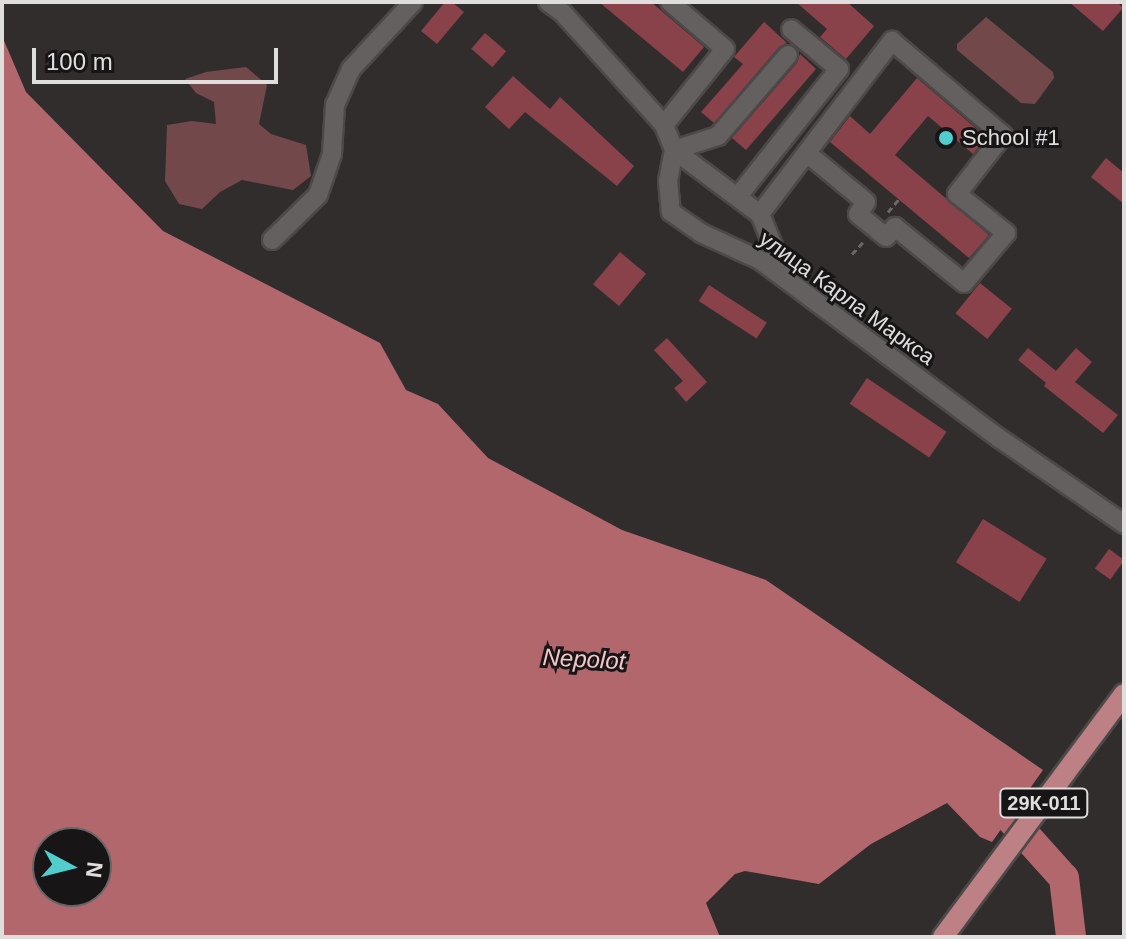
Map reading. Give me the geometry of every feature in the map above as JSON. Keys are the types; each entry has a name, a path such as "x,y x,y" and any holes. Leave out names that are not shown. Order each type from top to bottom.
{"main road":[{"name":"29К-011","path":"943,937 1124,696"}],"street":[{"path":"272,240 318,195 332,154 335,105 351,69 413,2"},
{"name":"улица Карла Маркса","path":"548,2 664,125 674,150 668,180 671,212 701,233 760,260 999,438 1124,524"},
{"path":"664,125 725,49 670,2"},
{"path":"739,195 839,69 791,29"},
{"path":"760,214 892,41 1003,135 957,194 1006,233 964,283 895,227 886,237 858,214 866,202 807,153"},
{"path":"674,150 718,136 788,55"},
{"path":"674,150 739,195 760,214 787,280"},
{"path":"1124,696 1124,710"}],"shaded area":[{"path":"986,17 1053,72 1054,78 1035,104 1021,103 957,50 957,44"},
{"path":"246,67 267,85 259,124 271,134 306,145 311,176 293,190 242,180 220,192 202,209 179,204 165,181 167,125 192,121 216,124 214,102 196,93 185,79 206,72"}],"water":[{"path":"2,36 26,92 163,231 380,343 406,390 438,404 488,458 622,530 766,580 1043,770 992,842 980,837 947,803 871,844 819,884 745,871 735,874 706,903 720,937 2,937"}],"building":[{"path":"445,2 452,2 464,12 437,44 421,31"},
{"path":"599,2 651,2 704,47 683,72"},
{"path":"796,2 847,2 874,26 846,59 820,37 827,29"},
{"path":"1069,2 1117,2 1123,8 1103,31"},
{"path":"764,22 787,43 779,47 714,123 701,112 743,64 734,57"},
{"path":"485,33 506,51 492,67 471,49"},
{"path":"800,54 816,69 746,150 732,138 797,63"},
{"path":"513,76 550,109 560,97 634,166 617,186 525,112 509,129 485,107"},
{"path":"917,78 986,137 973,154 928,116 895,155 989,235 969,258 830,142 850,116 870,134"},
{"path":"1106,158 1124,173 1124,204 1091,177"},
{"path":"620,252 646,274 619,306 593,284"},
{"path":"980,283 1012,309 987,339 955,313"},
{"path":"709,285 767,323 757,339 699,301"},
{"path":"667,338 707,382 686,402 674,388 683,381 654,350"},
{"path":"1028,348 1056,371 1076,348 1092,362 1075,382 1118,415 1103,433 1044,386 1046,383 1018,360"},
{"path":"867,378 947,432 929,457 850,404"},
{"path":"983,519 1047,559 1020,602 956,562"},
{"path":"1109,549 1124,560 1110,580 1095,568"}],"waterway":[{"name":"Nepolot","path":"982,787 1064,878 1071,937"}],"place":[{"name":"School #1","path":"946,138"}]}
